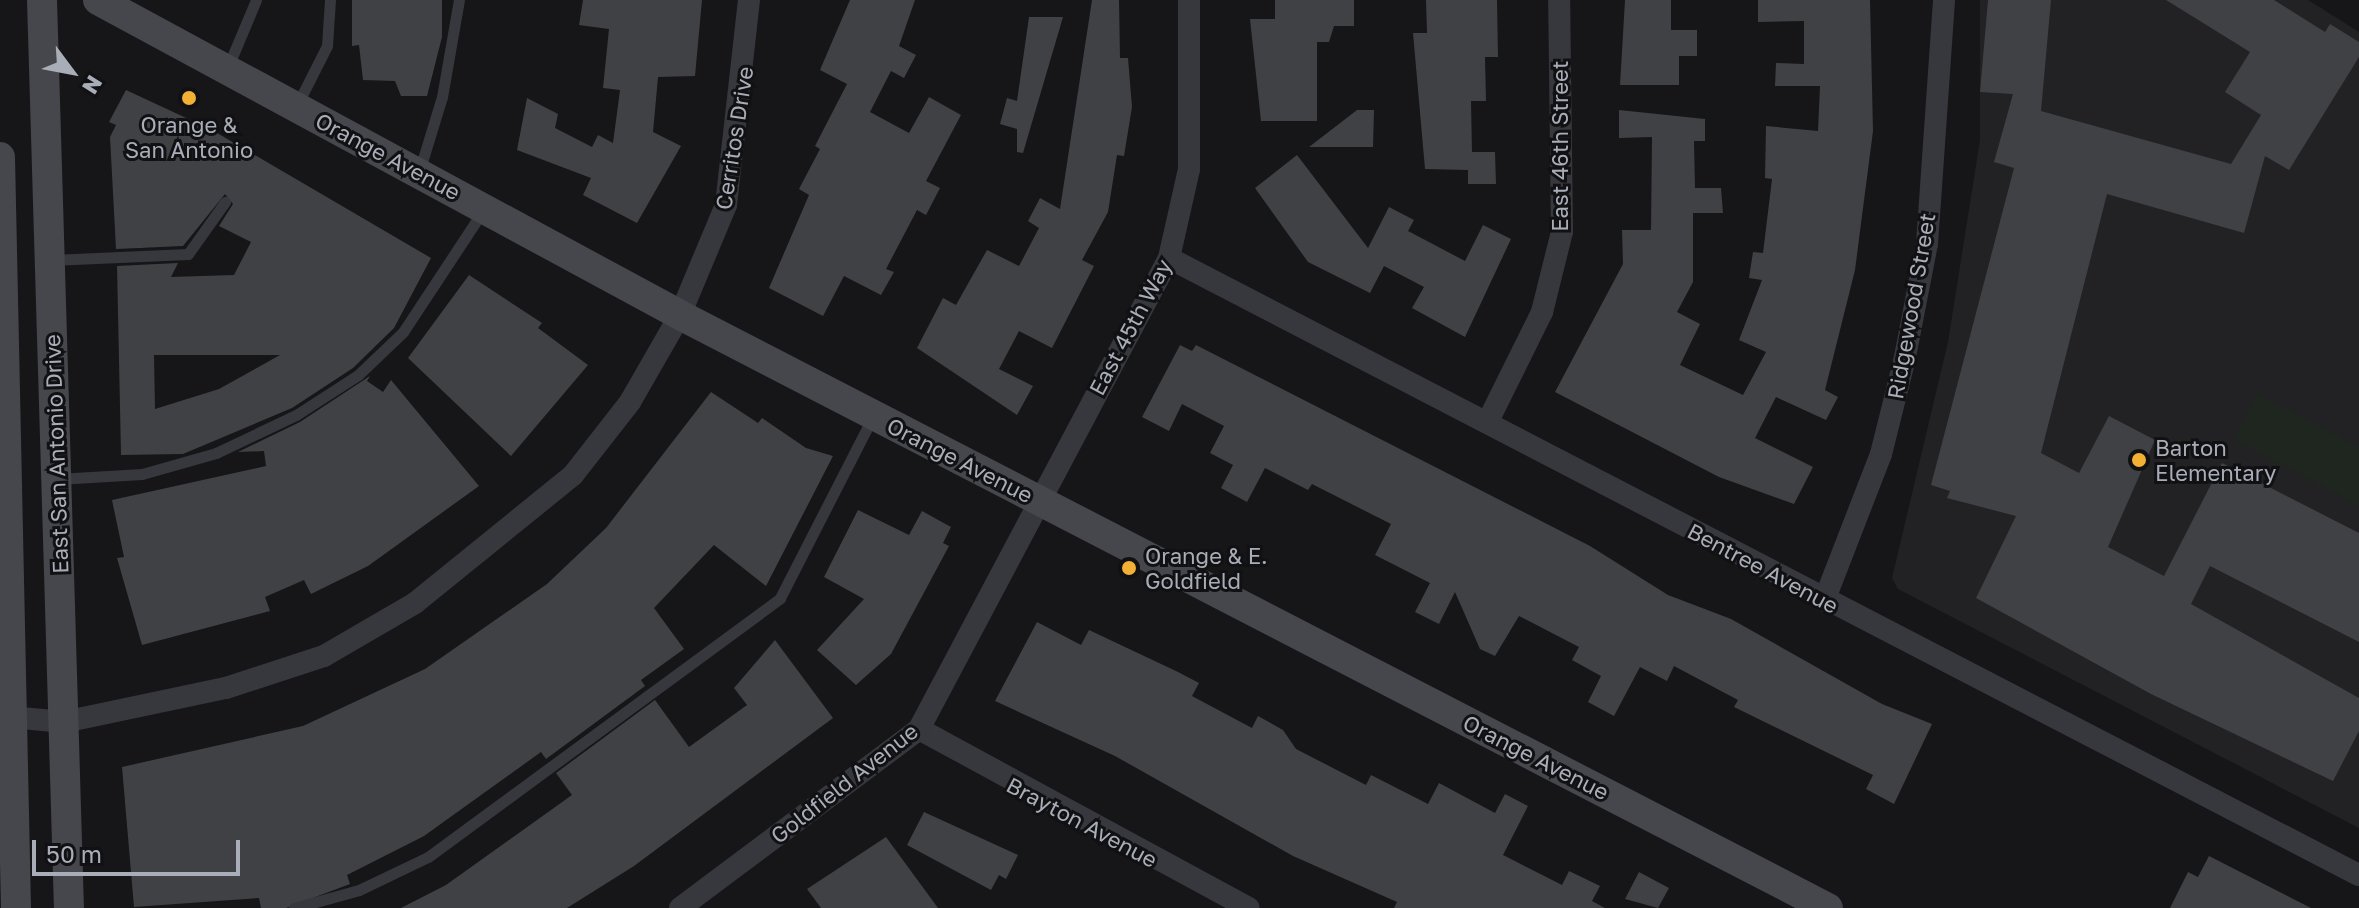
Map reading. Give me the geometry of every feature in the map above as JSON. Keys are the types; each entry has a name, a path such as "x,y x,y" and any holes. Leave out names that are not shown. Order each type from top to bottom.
{"street":[{"name":"East San Antonio Drive","path":"42,0 69,908"},
{"name":"Orange Avenue","path":"98,0 680,315 1828,908"},
{"name":"Cerritos Drive","path":"6,717 64,722 226,688 324,656 415,603 573,475 630,402 680,315 726,205 749,0"},
{"name":"East 45th Way","path":"1038,499 1169,258 1189,169 1189,0"},
{"name":"East 46th Street","path":"1488,421 1542,312 1562,232 1559,0"},
{"name":"Ridgewood Street","path":"1824,601 1881,454 1904,362 1927,244 1944,0"},
{"path":"0,157 6,717 16,908"},
{"name":"Bentree Avenue","path":"1169,258 1488,421 1824,601 2359,875"},
{"name":"Goldfield Avenue","path":"680,908 919,729 1038,499"},
{"name":"Brayton Avenue","path":"919,729 1249,908"}],"lane":[{"path":"227,69 256,0"},
{"path":"296,107 327,46 330,0"},
{"path":"418,172 442,97 459,0"},
{"path":"50,260 188,254 202,244 225,202"},
{"path":"57,479 142,474 216,453 296,415 358,375 403,332 484,208"},
{"path":"294,908 359,890 428,857 780,598 873,415"}],"shaded area":[{"name":"Barton Elementary","path":"1980,0 2308,0 2359,32 2359,828 1898,589 1892,578 1948,342 1980,140"},
{"path":"2257,394 2359,447 2359,505 2234,440"}],"building":[{"path":"352,0 442,0 442,37 427,96 401,96 395,81 363,80 359,45 352,46"},
{"path":"583,0 702,0 695,76 658,77 653,132 681,146 637,223 583,195 591,178 517,150 527,98 558,114 555,128 592,147 598,135 613,143 620,90 603,88 609,29 579,25"},
{"path":"850,0 915,0 899,46 916,55 904,78 891,71 870,112 909,133 929,97 961,115 926,181 940,188 926,215 917,210 886,269 894,272 881,295 844,276 823,316 769,288 809,195 799,189 820,149 815,146 847,84 820,70"},
{"path":"1092,0 1119,0 1120,58 1128,58 1132,107 1124,156 1117,155 1108,212 1082,260 1094,266 1052,348 1019,331 999,369 1033,386 1017,415 917,348 943,298 956,305 987,250 1019,266 1039,228 1028,221 1040,198 1060,209"},
{"path":"1275,0 1354,0 1354,26 1334,26 1329,42 1317,42 1317,121 1261,121 1250,19 1275,19"},
{"path":"1426,0 1497,0 1498,57 1485,57 1486,101 1471,101 1472,152 1495,152 1496,184 1468,184 1468,170 1425,169 1413,33 1427,33"},
{"path":"1625,0 1671,0 1671,30 1697,30 1697,56 1679,56 1679,85 1620,85"},
{"path":"1758,0 1870,0 1873,131 1855,270 1825,390 1838,397 1826,420 1776,397 1755,438 1813,467 1794,504 1719,477 1555,392 1623,264 1622,230 1651,230 1652,137 1619,138 1619,110 1705,119 1705,141 1694,141 1695,188 1721,188 1723,213 1693,213 1693,282 1677,312 1700,324 1680,365 1743,395 1766,352 1739,340 1762,280 1749,278 1753,252 1763,253 1772,179 1765,178 1766,126 1818,131 1820,86 1775,86 1776,63 1804,64 1804,21 1758,22"},
{"path":"1988,0 2051,0 2041,111 2231,164 2261,115 2225,92 2250,52 2166,0 2274,0 2325,32 2330,24 2359,42 2359,57 2289,170 2265,156 2244,233 2107,194 2041,453 2079,473 2109,416 2155,440 2108,547 2164,576 2222,463 2359,533 2359,642 2210,566 2191,604 2359,698 2359,731 2333,781 2151,694 1976,598 2016,516 1947,498 1950,491 1931,485 2014,168 1994,162 2013,94 1980,92"},
{"path":"1029,17 1063,17 1023,153 1017,152 1017,129 1000,124 1007,98 1017,101"},
{"path":"126,90 212,130 431,258 394,328 353,368 292,408 183,454 121,455 117,266 178,263 171,277 234,275 251,242 219,226 233,204 225,194 183,246 116,249 110,137 116,125 109,122","holes":["154,355 280,355 219,389 155,409"]},
{"path":"1357,110 1374,110 1373,147 1309,147"},
{"path":"1297,155 1368,248 1389,207 1414,220 1408,231 1465,261 1483,225 1511,239 1465,337 1412,308 1424,287 1384,266 1370,293 1308,262 1255,188"},
{"path":"469,275 542,323 538,328 588,365 511,456 408,358"},
{"path":"1180,345 1192,351 1196,345 1590,546 1668,595 1731,619 1882,704 1932,724 1894,804 1866,789 1873,775 1734,707 1738,700 1674,666 1667,681 1640,667 1614,716 1588,702 1601,676 1572,660 1579,647 1519,616 1495,656 1480,649 1455,592 1439,624 1415,612 1430,583 1375,555 1391,524 1312,484 1308,490 1265,468 1247,502 1221,488 1233,465 1210,453 1224,426 1182,404 1169,431 1142,417"},
{"path":"370,376 367,381 383,392 391,380 479,486 368,566 311,594 304,580 265,597 270,611 142,645 117,558 124,557 112,500 266,466 264,451 238,452 300,422"},
{"path":"711,392 758,423 762,418 806,448 833,456 766,586 714,545 654,608 684,649 641,680 645,686 546,759 541,752 424,836 347,875 350,884 286,908 261,908 259,898 134,907 122,767 303,726 425,669 547,584 606,528"},
{"path":"858,510 909,535 922,511 951,527 943,543 949,546 891,654 856,685 817,650 864,599 824,577"},
{"path":"1037,622 1081,645 1089,630 1178,672 1199,683 1192,696 1252,728 1258,716 1283,730 1296,749 1366,785 1371,775 1428,804 1439,783 1495,813 1505,794 1528,806 1503,855 1562,885 1569,871 1600,886 1592,901 1605,908 1394,908 1397,902 1293,856 1115,756 995,701"},
{"path":"775,640 833,718 634,866 567,908 401,908 446,885 572,795 556,773 655,700 689,747 747,705 734,688"},
{"path":"924,812 1018,855 1006,879 999,875 991,890 907,845"},
{"path":"886,837 938,908 821,908 807,889"},
{"path":"2209,856 2311,908 2170,908 2188,872 2198,877"},
{"path":"1639,872 1669,888 1658,908 1625,899"}],"place":[{"name":"Orange & San Antonio","path":"189,98"},
{"name":"Barton Elementary","path":"2139,460"},
{"name":"Orange & E. Goldfield","path":"1129,568"}]}
